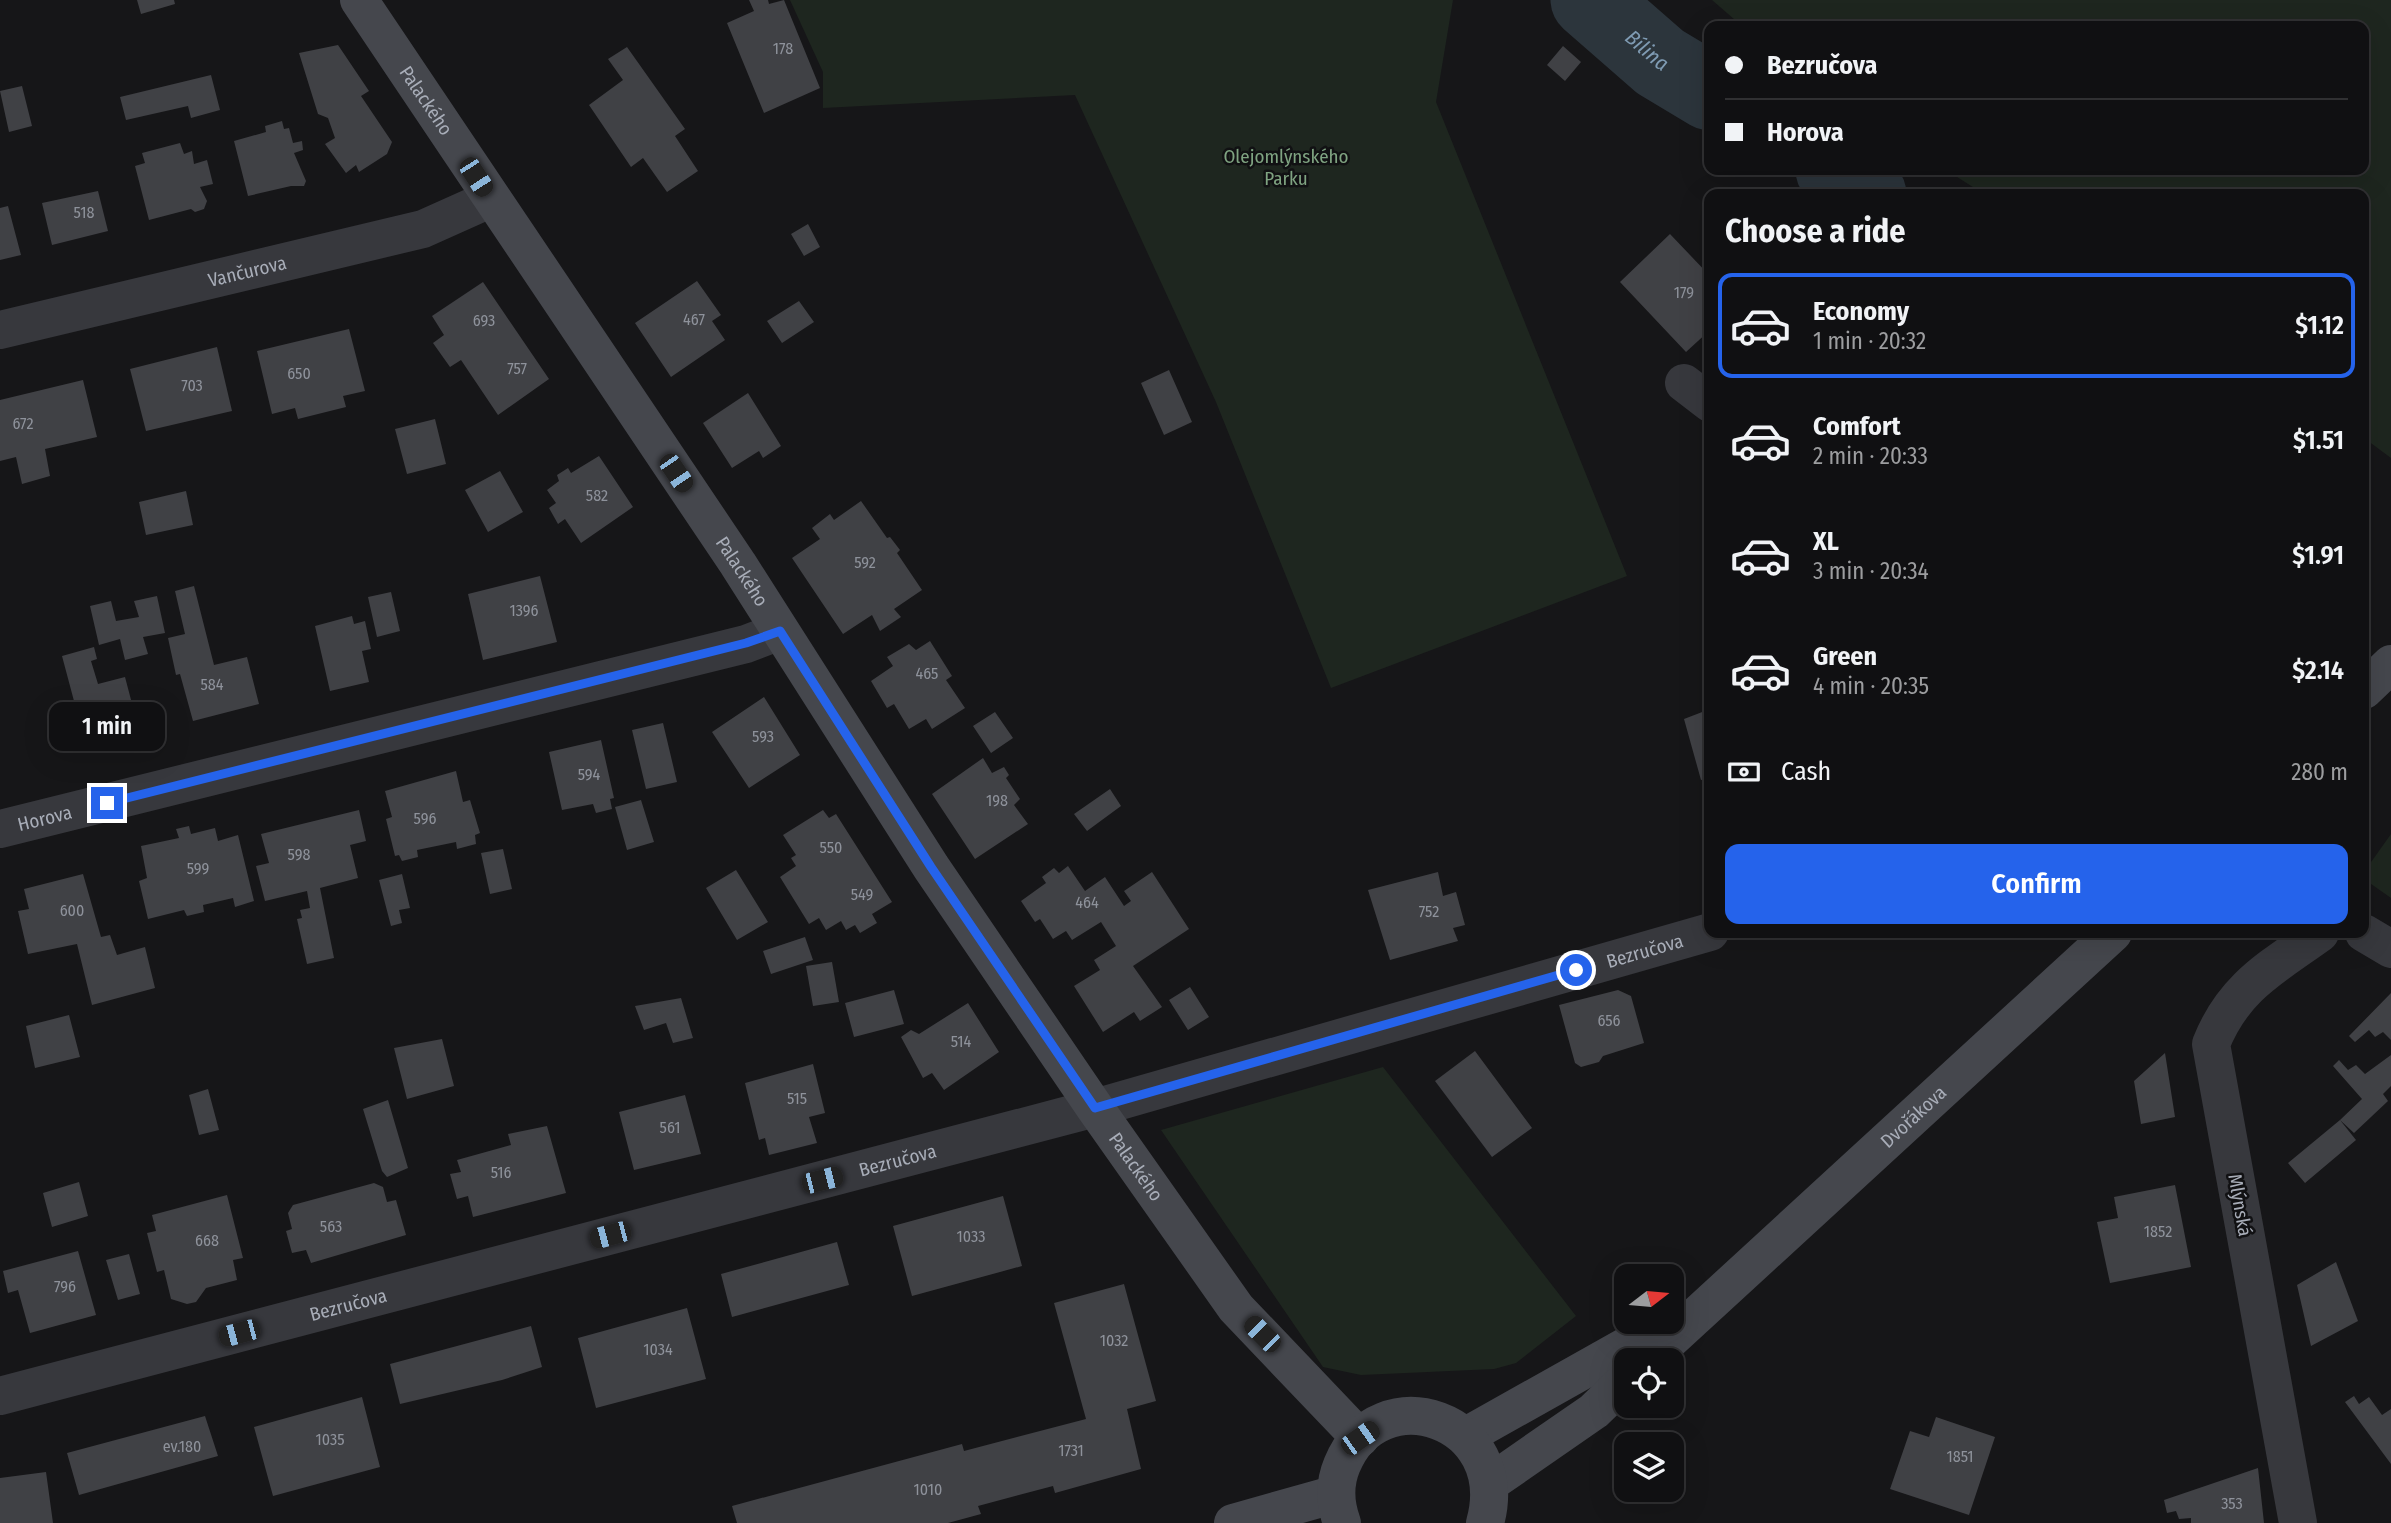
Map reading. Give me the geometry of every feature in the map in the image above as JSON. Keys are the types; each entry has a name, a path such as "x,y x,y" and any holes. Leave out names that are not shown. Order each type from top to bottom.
{"street":[{"name":"Palackého","path":"359,0 780,631 931,867 1095,1108 1236,1308 1360,1438"},
{"name":"Vančurova","path":"0,330 423,229 490,199"},
{"name":"Horova","path":"0,829 733,647 780,631"},
{"path":"2369,685 2391,664"},
{"name":"Bezručova","path":"0,1395 1095,1108 1704,934"},
{"path":"2369,936 2391,949"},
{"name":"Dvořákova","path":"1661,1348 2108,938"},
{"name":"Mlýnská","path":"2298,1523 2211,1044 2222,1016 2245,988 2313,938"},
{"name":"Dvořákova","path":"1684,1314 1714,1298"},
{"name":"Dvořákova","path":"1466,1436 1648,1334"},
{"path":"1490,1483 1594,1411 1614,1392"},
{"path":"1233,1523 1339,1508 1339,1473 1347,1454 1360,1438 1378,1424 1412,1417 1446,1423 1466,1436 1482,1457 1490,1483 1491,1503 1485,1523"}],"green space":[{"name":"Olejomlýnského Parku","path":"790,0 1453,0 1436,102 1627,576 1331,688 1216,402 1075,95 823,108 823,72"},
{"path":"1712,0 2391,0 2391,458 2369,442 2369,189 1976,189 1954,175 2369,175 2369,21 1736,21"},
{"path":"2391,834 2391,898 2369,883 2369,865"},
{"path":"1383,1067 1576,1316 1516,1363 1494,1369 1361,1375 1323,1367 1161,1130"}],"building":[{"path":"137,0 174,0 175,4 141,14"},
{"path":"749,0 768,0 769,4 784,0 820,88 764,113 727,23 754,11"},
{"path":"338,45 369,91 361,96 392,142 387,154 359,172 356,165 346,173 325,144 335,138 328,118 318,114 299,53"},
{"path":"1563,46 1581,62 1565,81 1547,65"},
{"path":"627,47 685,129 675,136 698,171 667,192 643,158 631,167 589,105 623,80 608,59"},
{"path":"211,75 220,110 191,118 188,106 126,120 120,97"},
{"path":"22,86 32,126 9,132 0,91"},
{"path":"282,121 284,129 289,128 293,143 302,141 303,150 294,153 306,181 304,186 291,186 248,196 234,141 266,132 265,126"},
{"path":"180,143 184,154 192,151 194,164 207,160 213,184 200,187 207,201 204,209 195,212 191,209 149,220 135,166 145,163 142,153"},
{"path":"98,191 108,231 52,245 42,203"},
{"path":"8,206 21,255 0,260 0,208"},
{"path":"808,224 820,247 804,256 791,234"},
{"path":"1670,234 1704,270 1704,336 1686,352 1620,282"},
{"path":"697,281 721,315 712,321 725,340 671,377 635,323"},
{"path":"483,282 549,379 498,415 461,360 450,367 433,343 444,335 432,316"},
{"path":"799,301 814,322 782,343 767,321"},
{"path":"349,329 365,391 343,396 346,407 298,419 295,408 272,414 257,351"},
{"path":"217,347 232,411 146,431 130,369"},
{"path":"1169,370 1192,422 1164,435 1141,383"},
{"path":"83,380 97,437 45,449 50,476 22,484 16,457 0,461 0,400"},
{"path":"748,393 781,446 763,458 759,451 732,468 703,423"},
{"path":"435,419 446,464 407,474 395,429"},
{"path":"599,456 633,507 581,543 565,519 558,524 549,508 556,503 547,490 559,481 557,475 568,468 571,473"},
{"path":"500,471 523,512 488,532 465,490"},
{"path":"186,491 193,525 146,535 139,502"},
{"path":"861,501 887,538 890,537 900,550 897,553 922,590 894,609 901,617 880,631 872,615 843,634 792,558 820,539 812,528 830,514 834,520"},
{"path":"540,576 557,642 483,660 468,594"},
{"path":"194,586 214,665 247,657 259,704 193,721 180,674 176,675 168,638 185,634 175,591"},
{"path":"391,592 400,631 377,637 368,597"},
{"path":"157,596 165,633 143,637 148,654 125,660 120,639 99,645 90,606 111,601 116,621 139,617 134,601"},
{"path":"352,616 354,624 365,621 371,649 362,651 369,682 330,691 315,626"},
{"path":"930,641 952,676 946,680 965,708 932,729 926,719 909,729 894,704 887,708 871,681 893,666 887,657 909,644 916,650"},
{"path":"94,647 97,659 91,661 98,684 125,677 140,734 86,746 62,656"},
{"path":"764,697 800,755 749,788 712,732"},
{"path":"1704,711 1704,779 1701,780 1684,719"},
{"path":"995,712 1013,738 991,753 973,726"},
{"path":"663,723 677,782 646,789 632,730"},
{"path":"601,740 614,798 610,799 612,809 596,813 593,804 562,810 549,752"},
{"path":"983,758 992,773 1004,767 1009,775 1006,778 1020,799 1014,805 1028,824 975,859 932,794"},
{"path":"456,771 463,802 470,800 480,833 475,835 476,844 457,849 456,842 417,850 418,857 402,861 399,855 395,856 386,819 392,817 385,791"},
{"path":"1110,789 1121,806 1087,831 1074,814"},
{"path":"641,800 654,842 627,850 615,807"},
{"path":"359,810 366,841 350,845 358,878 320,888 334,958 307,964 297,919 302,918 300,910 310,908 307,891 265,901 256,866 269,863 261,834"},
{"path":"823,810 829,818 836,814 892,902 872,914 877,923 860,933 855,925 846,930 841,921 826,930 819,918 809,924 780,877 796,866 791,858 796,855 783,835"},
{"path":"189,826 191,834 215,828 218,841 238,835 254,901 235,907 233,898 203,905 204,912 187,916 184,910 148,919 139,881 147,878 141,846 179,838 176,829"},
{"path":"503,849 512,889 490,894 481,853"},
{"path":"1068,866 1085,891 1105,877 1124,906 1131,901 1124,891 1152,872 1189,929 1133,966 1162,1007 1140,1021 1134,1012 1103,1032 1074,986 1100,970 1094,960 1116,946 1101,922 1072,940 1066,931 1053,939 1040,919 1035,922 1021,901 1046,883 1042,877 1054,868 1059,873"},
{"path":"736,870 768,922 737,940 706,888"},
{"path":"1438,872 1443,896 1456,892 1465,925 1453,928 1458,941 1390,960 1368,890"},
{"path":"83,874 101,937 110,935 117,955 145,947 155,988 92,1005 77,944 28,954 18,911 29,909 24,889"},
{"path":"402,874 410,908 399,910 402,923 391,926 379,880"},
{"path":"805,937 813,960 771,974 763,951"},
{"path":"832,962 839,1002 813,1006 806,966"},
{"path":"1190,987 1209,1017 1188,1030 1169,1000"},
{"path":"894,990 904,1024 854,1037 845,1003"},
{"path":"1618,990 1631,996 1644,1043 1603,1056 1599,1062 1581,1067 1575,1063 1559,1005"},
{"path":"2391,993 2391,1040 2383,1032 2375,1037 2369,1030 2355,1042 2349,1036"},
{"path":"681,998 693,1038 673,1043 666,1023 644,1030 635,1006"},
{"path":"968,1003 999,1052 944,1090 932,1073 923,1078 901,1037 911,1030 919,1034"},
{"path":"69,1015 80,1057 35,1068 26,1026"},
{"path":"442,1039 454,1086 407,1099 394,1048"},
{"path":"1475,1051 1532,1128 1492,1157 1435,1081"},
{"path":"2165,1053 2175,1117 2141,1124 2134,1081"},
{"path":"2391,1055 2391,1086 2383,1094 2388,1101 2354,1133 2340,1120 2362,1099 2333,1066 2339,1060 2348,1070 2356,1065 2365,1074"},
{"path":"813,1064 825,1113 809,1117 817,1143 769,1155 765,1138 759,1140 745,1083"},
{"path":"208,1089 219,1130 199,1135 189,1095"},
{"path":"685,1095 701,1154 634,1170 619,1112"},
{"path":"388,1100 408,1168 387,1177 382,1171 363,1109"},
{"path":"2340,1120 2356,1140 2305,1183 2288,1163"},
{"path":"547,1126 566,1193 473,1217 468,1196 457,1199 450,1174 461,1172 457,1160 511,1145 508,1134"},
{"path":"79,1182 88,1216 52,1227 43,1193"},
{"path":"374,1183 383,1187 387,1202 396,1200 406,1235 311,1263 306,1250 292,1253 286,1231 292,1229 288,1213 293,1205"},
{"path":"2175,1185 2191,1267 2110,1283 2097,1222 2118,1218 2114,1197"},
{"path":"227,1195 243,1258 233,1260 237,1280 206,1288 196,1302 187,1304 171,1299 164,1270 157,1272 147,1233 156,1231 152,1215"},
{"path":"1003,1196 1022,1266 912,1296 893,1226"},
{"path":"837,1242 849,1285 732,1317 721,1274"},
{"path":"78,1251 96,1315 30,1333 18,1290 8,1293 3,1271"},
{"path":"129,1254 140,1294 118,1300 106,1260"},
{"path":"2336,1262 2358,1321 2311,1346 2297,1285"},
{"path":"1124,1284 1156,1401 1127,1409 1141,1469 1055,1493 1053,1486 978,1506 981,1514 948,1523 737,1523 732,1506 962,1444 964,1451 1086,1419 1054,1303"},
{"path":"687,1308 706,1379 596,1408 578,1338"},
{"path":"531,1326 542,1367 502,1380 400,1404 390,1364"},
{"path":"2354,1396 2359,1404 2369,1397 2382,1415 2391,1409 2391,1464 2345,1402"},
{"path":"362,1397 380,1467 273,1496 254,1427"},
{"path":"205,1416 218,1456 79,1495 67,1453"},
{"path":"1936,1417 1995,1437 1969,1515 1890,1489 1910,1431 1929,1437"},
{"path":"2258,1468 2264,1523 2191,1523 2191,1518 2179,1519 2176,1511 2167,1513 2164,1500"},
{"path":"46,1472 53,1523 0,1523 0,1478"}],"waterway":[{"name":"Bílina","path":"1589,0 1660,62 1704,88"},
{"name":"Bílina","path":"1841,175 1861,189"}],"route":[{"path":"107,803 746,643 780,631 931,867 1095,1108 1576,970"}]}
